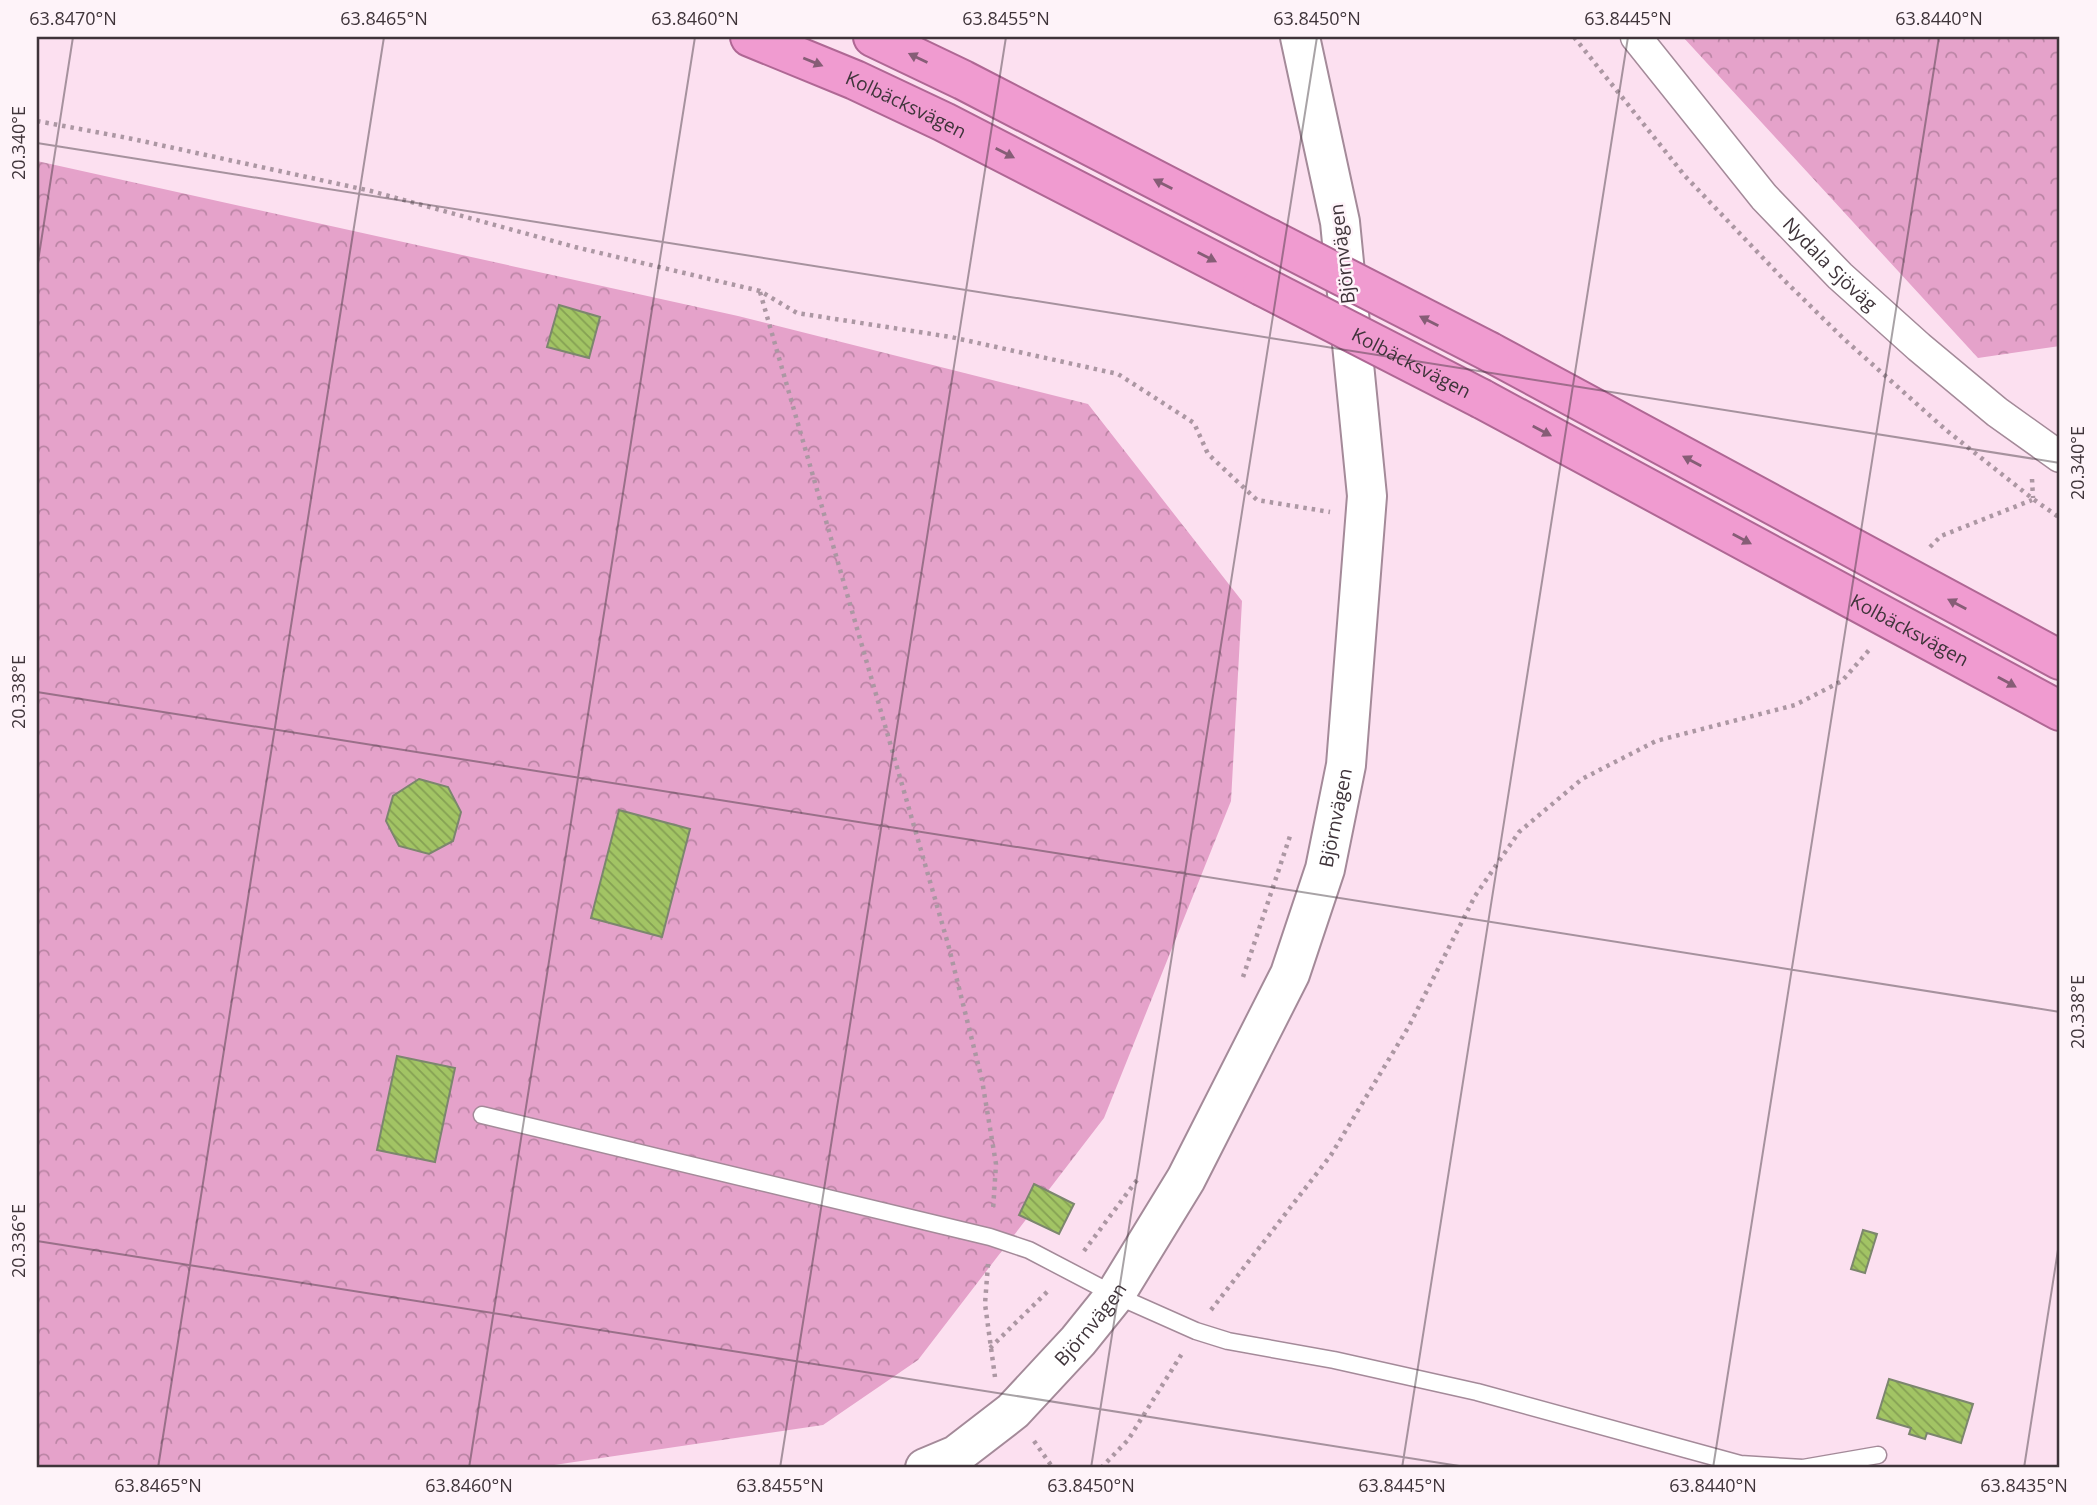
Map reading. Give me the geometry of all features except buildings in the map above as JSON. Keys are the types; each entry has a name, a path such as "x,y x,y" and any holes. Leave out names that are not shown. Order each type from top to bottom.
{"highway":[{"name":"Kolbäcksvägen","path":"750,37 855,80 933,117 1482,399 2060,711"},
{"path":"873,37 963,80 1490,352 2060,660"}],"street":[{"name":"Björnvägen","path":"948,1464 1013,1411 1078,1341 1115,1295 1186,1179 1290,974 1325,869 1346,765 1367,496 1340,222 1300,37"},
{"name":"Nydala Sjöväg","path":"1636,37 1763,197 1840,276 1919,348 1987,404 2060,457"}],"lane":[{"path":"482,1115 990,1237 1030,1250 1115,1295 1196,1331 1228,1341 1334,1360 1476,1392 1740,1464 1803,1468 1878,1455"}],"path":[{"path":"37,121 370,191 575,247 760,291 797,313 951,337 1118,374 1194,423 1208,454 1257,500 1331,512 1331,526"},
{"path":"760,291 948,944 982,1080 996,1164 985,1304 994,1374 1013,1411"},
{"path":"1927,550 1941,536 2033,499 2060,518"},
{"path":"1101,1468 1128,1440 1196,1331 1331,1155 1409,1026 1475,896 1518,832 1582,779 1606,766 1656,741 1795,705 1842,681 1871,649"},
{"path":"1239,989 1294,824"},
{"path":"990,1348 1069,1270 1139,1177"}],"green space":[{"path":"1683,37 2060,37 2060,346 1978,358"},
{"path":"37,161 738,316 1088,404 1242,601 1231,801 1104,1118 918,1360 823,1425 534,1468 37,1468"}]}
